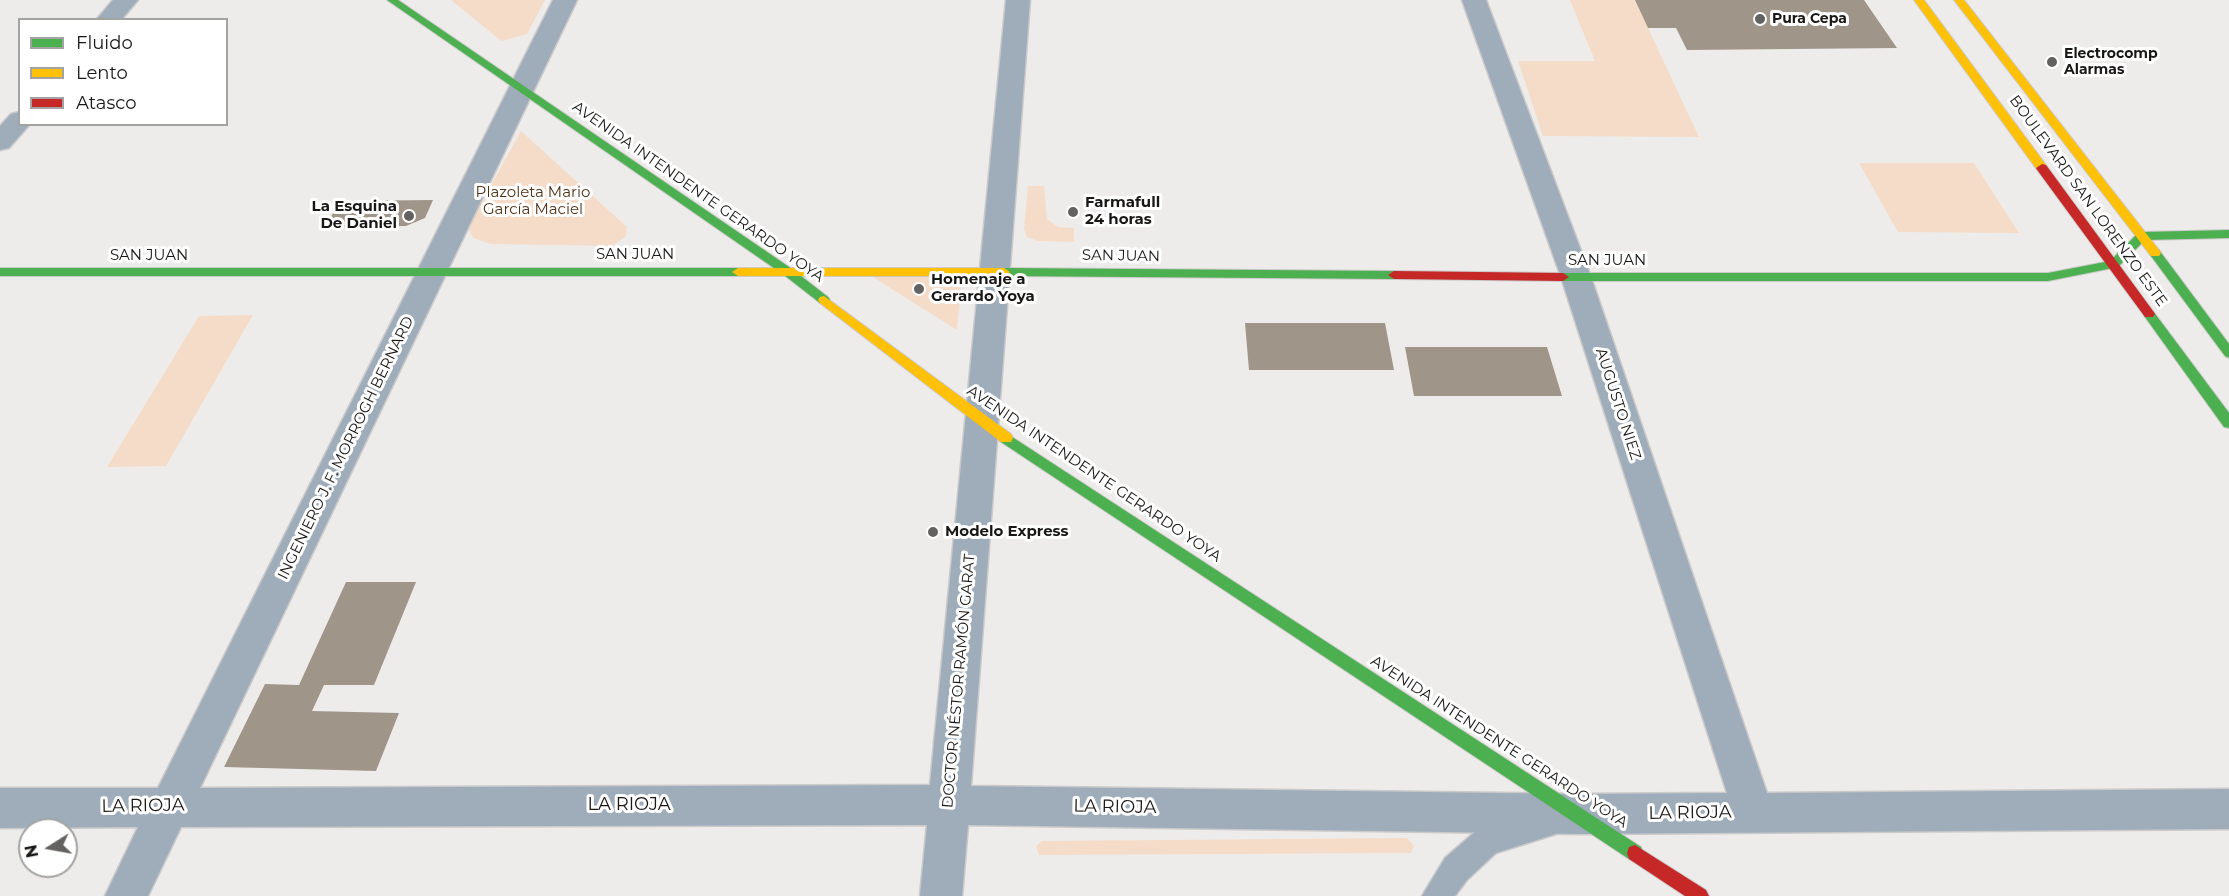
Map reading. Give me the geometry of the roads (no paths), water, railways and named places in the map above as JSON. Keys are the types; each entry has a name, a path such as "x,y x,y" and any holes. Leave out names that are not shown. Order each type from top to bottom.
{"main road":[{"name":"AVENIDA INTENDENTE GERARDO YOYA","path":"393,0 788,272 982,422 1700,896"},
{"name":"BOULEVARD SAN LORENZO ESTE","path":"1919,0 2229,423"},
{"name":"BOULEVARD SAN LORENZO ESTE","path":"1959,0 2142,236 2229,353"},
{"path":"2114,264 2142,236 2229,234"},
{"name":"SAN JUAN","path":"0,272 995,272 2048,278 2114,264"}],"street":[{"path":"110,18 126,0"},
{"name":"INGENIERO J. F. MORROGH BERNARD","path":"126,896 565,0"},
{"name":"DOCTOR NÉSTOR RAMÓN GARAT","path":"941,896 1018,0"},
{"name":"AUGUSTO NIEZ","path":"1474,0 1576,277 1754,812"},
{"path":"0,142 18,122"},
{"name":"LA RIOJA","path":"0,808 949,805 1579,814 2229,809"}],"lane":[{"path":"1437,896 1456,869 1487,841 1579,814"}],"place":[{"name":"Pura Cepa","path":"1760,19"},
{"name":"Electrocomp Alarmas","path":"2052,62"},
{"name":"Farmafull 24 horas","path":"1073,212"},
{"name":"La Esquina De Daniel","path":"409,216"},
{"name":"Homenaje a Gerardo Yoya","path":"919,289"},
{"name":"Modelo Express","path":"933,532"}],"park label":[{"name":"Plazoleta Mario García Maciel","path":"533,202"}]}
